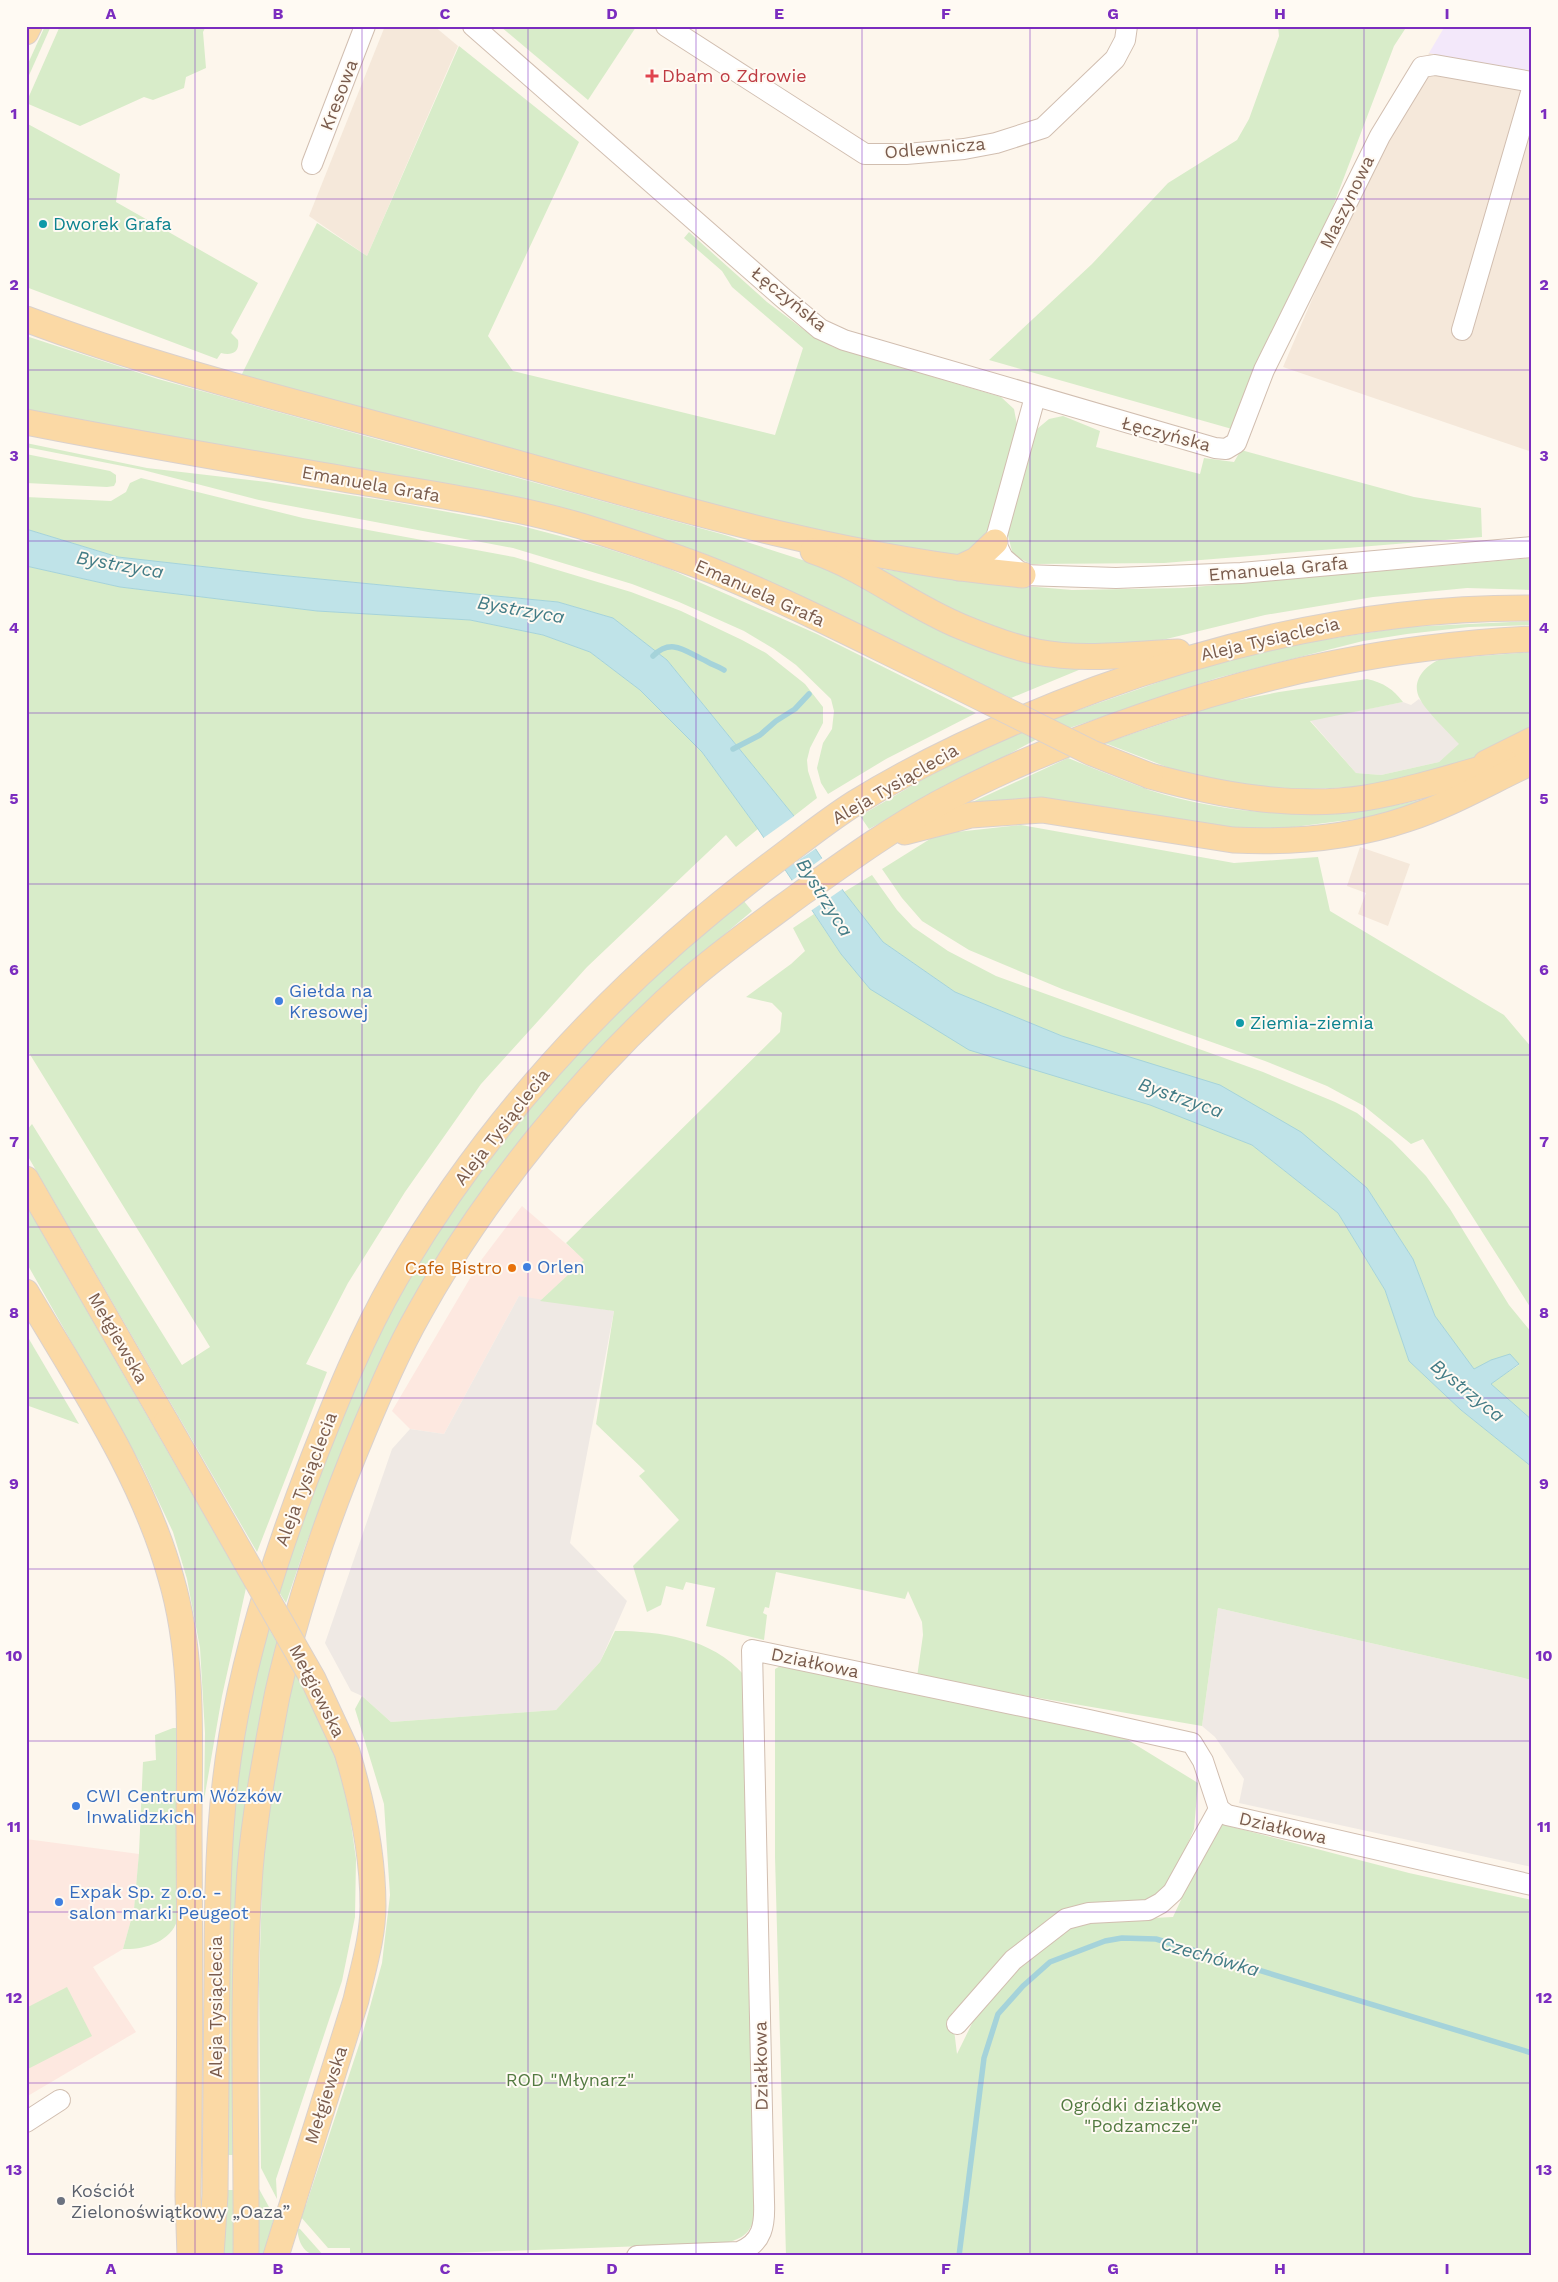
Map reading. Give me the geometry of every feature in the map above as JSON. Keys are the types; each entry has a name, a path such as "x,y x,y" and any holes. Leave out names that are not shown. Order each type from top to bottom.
{"main road":[{"path":"26,32 29,26"},
{"path":"26,320 101,347 227,386 464,448 735,524 922,564 1023,575"},
{"name":"Emanuela Grafa","path":"26,422 200,455 514,510 578,526 659,551 714,571 795,607 1092,753 1150,776 1220,793 1264,800 1362,798 1439,782 1468,772"},
{"path":"735,524 818,553 960,627 1008,644 1038,652 1101,656 1210,651"},
{"path":"959,568 976,560 995,542"},
{"name":"Aleja Tysiąclecia","path":"211,2256 215,2164 217,1880 220,1824 225,1775 239,1696 260,1610 287,1525 316,1451 348,1374 394,1281 422,1236 492,1137 529,1090 600,1011 658,957 744,885 851,805 927,762 986,733 1114,682 1210,651 1282,634 1374,618 1419,613 1532,608"},
{"name":"Aleja Tysiąclecia","path":"246,2256 247,1931 255,1820 278,1691 302,1598 328,1520 380,1392 418,1315 466,1237 508,1179 588,1080 626,1040 695,974 761,923 876,840 934,806 1033,757 1102,730 1235,686 1355,658 1451,644 1532,639"},
{"path":"1468,772 1532,740"},
{"path":"1468,772 1532,754"},
{"path":"876,840 971,814 1042,810 1233,840 1264,842 1310,840 1350,833 1408,819 1532,762"},
{"name":"Mełgiewska","path":"26,1179 313,1679 347,1752 368,1836 373,1908 368,1947 356,2000 276,2256"},
{"path":"26,1292 95,1410 140,1494 172,1579 186,1651 189,1690 188,2196 190,2256"}],"street":[{"name":"Kresowa","path":"312,164 365,26"},
{"name":"Łęczyńska","path":"472,26 820,329 844,340 1205,447 1226,449 1236,443"},
{"name":"Odlewnicza","path":"666,26 865,154 906,154 964,149 1043,128 1116,59 1125,40 1127,26"},
{"name":"Maszynowa","path":"1236,443 1264,370 1380,136 1422,67 1435,65 1532,82"},
{"path":"1462,330 1532,89"},
{"path":"1023,575 1003,558 995,542 1035,397"},
{"name":"Emanuela Grafa","path":"1023,575 1116,578 1178,577 1532,547"},
{"name":"Działkowa","path":"637,2256 739,2252 748,2249 763,2230 764,2202 752,1650 1089,1720 1192,1744 1203,1761 1219,1809 1236,1818 1532,1886"},
{"path":"957,2024 1013,1960 1066,1919 1089,1912 1148,1910 1161,1903 1174,1892 1219,1809"},
{"path":"26,2122 60,2100"}],"shaded area":[{"path":"385,26 434,26 458,46 367,256 309,216"},
{"path":"1445,26 1532,26 1532,74 1429,53"},
{"path":"1429,53 1532,74 1532,452 1283,367 1353,204"},
{"path":"1419,699 1460,744 1439,762 1381,775 1356,773 1310,720 1403,702 1411,705"},
{"path":"1360,847 1410,864 1388,926 1358,914 1366,893 1347,886"},
{"path":"522,1206 585,1260 540,1301 519,1296 444,1434 410,1429 392,1411 479,1263"},
{"path":"519,1296 614,1311 570,1543 627,1601 600,1662 556,1710 391,1722 362,1696 351,1691 325,1643 392,1449 410,1429 444,1434"},
{"path":"1218,1608 1532,1680 1532,1867 1239,1803 1244,1779 1215,1737 1202,1726"},
{"path":"26,1839 139,1854 134,1909 123,1949 93,1967 136,2032 26,2097"}],"green space":[{"path":"45,26 51,26 26,82 26,68"},
{"path":"60,26 206,26 203,32 206,68 186,77 184,88 153,100 144,97 80,126 26,103"},
{"path":"500,26 635,26 636,27 588,100"},
{"path":"1278,26 1407,26 1394,46 1327,222 1232,429 989,360 1092,264 1168,183 1237,140 1249,119 1279,36"},
{"path":"459,46 579,142 488,336 513,371 775,435 803,348 732,287 722,271 684,238 689,232 767,302 807,332 833,347 1001,397 1014,409 1017,425 988,534 968,554 955,555 862,540 738,512 241,376 317,223 367,256"},
{"path":"26,123 120,174 116,202 258,283 231,333 238,340 238,348 234,352 229,354 221,353 217,359 26,287"},
{"path":"26,336 158,379 725,535 818,565 893,602 1086,667 1011,698 768,581 703,553 626,527 520,499 189,441 26,409"},
{"path":"1063,416 1100,431 1096,447 1200,474 1204,458 1234,462 1241,450 1414,497 1481,508 1482,537 1164,563 1031,564 1013,555 1007,532 1037,429 1049,419"},
{"path":"26,443 147,468 267,482 394,502 518,525 602,547 667,568 817,634 976,713 886,759 828,794 821,783 817,768 823,743 832,729 834,711 831,699 796,665 774,649 744,631 679,602 632,584 513,548 259,500 143,470 26,447"},
{"path":"26,454 110,471 116,475 116,482 114,486 107,487 26,483"},
{"path":"141,478 303,518 514,557 631,592 681,611 766,653 805,684 823,707 823,723 810,748 807,760 808,771 817,798 794,816 667,660 613,618 558,602 278,575 118,557 26,529 26,497 111,501 126,492 130,483"},
{"path":"1532,558 1532,590 1467,588 1373,597 1265,615 1154,642 1056,645 991,631 874,568 966,581 1072,590 1183,588"},
{"path":"26,566 120,587 317,611 470,620 543,635 590,652 640,690 702,752 758,829 736,847 726,835 587,967 481,1084 405,1192 348,1283 306,1364 327,1372 257,1552 26,1153 26,1131 32,1124 182,1365 210,1347 26,1048"},
{"path":"1532,621 1532,625 1469,627 1363,641 1217,678 1037,739 869,829 860,816 920,781 1018,731 1211,664 1309,642 1407,627"},
{"path":"1532,652 1532,732 1484,756 1380,786 1306,789 1249,786 1190,776 1105,743 1224,703 1279,692 1367,679 1388,687 1403,702 1310,721 1356,773 1381,775 1439,762 1459,744 1427,709 1417,693 1418,680 1430,665 1441,659"},
{"path":"1068,758 1149,790 1175,798 1257,812 1340,813 1401,804 1457,792 1403,813 1286,828 1242,828 1187,824 1036,801 1000,800 966,805"},
{"path":"1021,825 1234,863 1318,857 1330,911 1504,1015 1532,1048 1532,1310 1423,1139 1411,1144 1364,1106 1327,1086 1265,1061 1062,989 969,950 922,921 902,898 882,869 938,834"},
{"path":"872,875 897,910 913,927 948,951 996,976 1263,1072 1335,1102 1357,1113 1392,1141 1426,1176 1450,1209 1509,1305 1532,1333 1532,1420 1490,1384 1519,1365 1491,1360 1474,1370 1435,1316 1413,1259 1367,1188 1062,1036 955,992 883,942 844,892"},
{"path":"743,900 752,911 687,966 577,1077 333,1475 306,1544 286,1603 274,1584 317,1466 398,1295 448,1216 505,1139 563,1066 677,953"},
{"path":"814,914 841,954 870,989 1252,1145 1338,1213 1385,1290 1409,1361 1461,1410 1532,1467 1532,1680 1218,1608 1202,1726 917,1677 923,1635 922,1622 908,1591 905,1599 776,1572 769,1608 765,1607 763,1613 767,1615 764,1640 706,1626 715,1588 686,1582 683,1590 666,1586 661,1605 647,1612 633,1566 679,1520 639,1476 645,1471 596,1424 614,1311 540,1301 584,1260 566,1243 780,1032 782,1013 772,1003 746,997 791,964 805,951 793,928"},
{"path":"26,1205 246,1588 222,1696 204,1800 205,1733 200,1648 187,1579 173,1532 142,1466 26,1262"},
{"path":"26,1334 79,1424 26,1405"},
{"path":"266,1624 279,1646 238,1874 232,1989 235,2155 225,2155 227,1872 242,1731"},
{"name":"ROD \"Młynarz\"","path":"615,1631 650,1633 684,1639 717,1653 731,1662 744,1675 756,2209 753,2223 744,2235 726,2243 367,2256 350,2256 350,2248 328,2248 300,2216 302,2206 306,2205 362,2036 382,1963 390,1895 384,1804 355,1709 362,1696 391,1722 556,1710 600,1662"},
{"name":"Ogródki działkowe \"Podzamcze\"","path":"784,1664 1123,1737 1198,1783 1194,1829 1168,1890 1156,1901 1044,1924 952,2013 957,2054 985,1997 1017,1962 1085,1918 1132,1919 1173,1917 1217,1823 1409,1873 1532,1900 1532,2256 786,2256 775,1857 775,1669"},
{"path":"294,1668 332,1744 347,1795 356,1859 355,1917 342,1981 276,2179 277,2199 261,2168 259,1983 263,1857 274,1766"},
{"path":"176,1728 178,1824 177,1921 169,1934 155,1943 139,1948 123,1949 134,1909 139,1853 143,1762 156,1760 155,1735"},
{"path":"67,1987 92,2036 26,2070 26,2008"},
{"path":"259,2189 274,2216 266,2256 258,2256"},
{"path":"225,2190 235,2190 234,2256 224,2256"},
{"path":"297,2228 324,2256 317,2256 304,2249 299,2240"}],"water":[{"name":"Bystrzyca","path":"26,529 118,557 278,575 558,602 613,618 667,660 794,816 844,892 883,942 955,992 1062,1036 1220,1085 1301,1132 1367,1188 1413,1259 1435,1316 1474,1369 1491,1360 1510,1354 1519,1364 1491,1384 1532,1420 1532,1467 1461,1410 1409,1361 1385,1290 1338,1213 1252,1145 1150,1105 969,1050 870,989 841,954 758,829 702,752 640,690 590,652 543,635 470,620 317,611 120,587 26,566"}],"pier":[{"path":"797,814 818,847 783,871 762,839"},
{"path":"824,857 844,888 809,912 790,882"}],"waterway":[{"path":"653,656 666,648 679,648 724,670"},
{"path":"733,749 760,735 776,721 795,709 809,694"},
{"name":"Czechówka","path":"959,2256 984,2058 998,2014 1023,1986 1050,1962 1105,1941 1122,1938 1156,1939 1532,2053"}],"place":[{"name":"Dbam o Zdrowie","path":"652,76"},
{"name":"Dworek Grafa","path":"43,224"},
{"name":"Giełda na Kresowej","path":"279,1001"},
{"name":"Ziemia-ziemia","path":"1240,1023"},
{"name":"Orlen","path":"527,1267"},
{"name":"Cafe Bistro","path":"512,1268"},
{"name":"CWI Centrum Wózków Inwalidzkich","path":"76,1806"},
{"name":"Expak Sp. z o.o. - salon marki Peugeot","path":"59,1902"},
{"name":"Kościół Zielonoświątkowy „Oaza”","path":"61,2201"}]}
